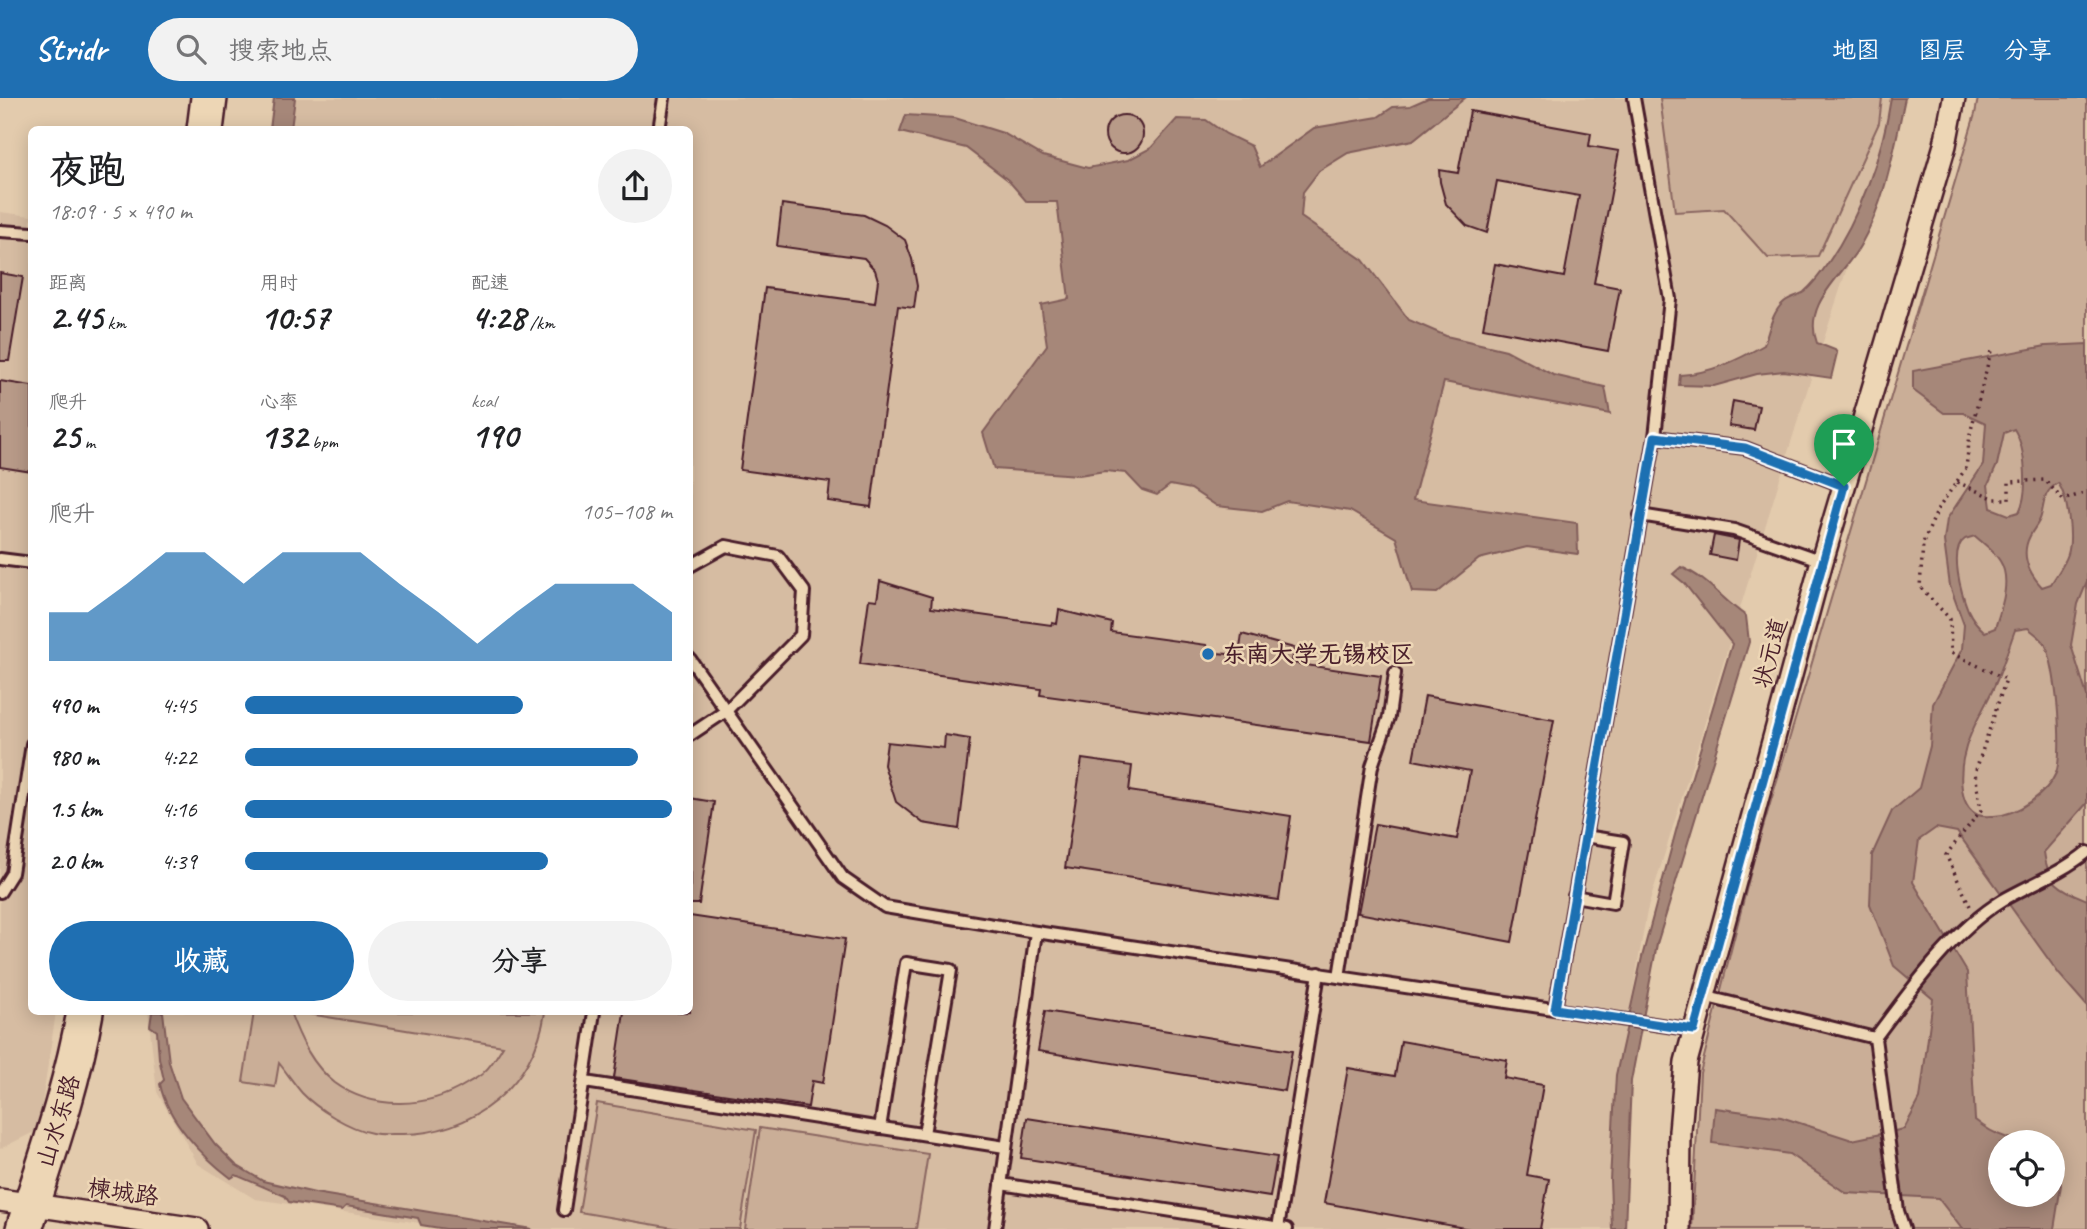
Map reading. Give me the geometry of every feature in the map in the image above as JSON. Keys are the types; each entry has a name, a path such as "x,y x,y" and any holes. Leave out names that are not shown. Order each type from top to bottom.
{"highway":[{"path":"206,126 209,98"},
{"path":"230,126 233,98"},
{"name":"山水东路","path":"30,1214 61,1113 84,1015"},
{"name":"山水东路","path":"30,1214 83,1095 103,1015"}],"street":[{"name":"状元道","path":"1679,1229 1680,1131 1686,1062 1822,561 1945,145 1954,98"},
{"name":"楝城路","path":"30,1214 197,1229"}],"lane":[{"path":"660,126 664,98"},
{"path":"1555,1009 1655,437 1670,299 1634,98"},
{"path":"0,231 28,233"},
{"path":"1655,437 1745,448 1844,486"},
{"path":"1640,515 1734,530 1822,561"},
{"path":"693,564 726,546 778,556 804,591 802,635 726,711 693,733"},
{"path":"0,559 28,562"},
{"path":"693,663 843,878 885,907 1694,1030"},
{"path":"1339,977 1372,766 1389,717 1395,673"},
{"path":"0,892 12,873 28,770"},
{"path":"1574,897 1613,903 1623,842 1585,836"},
{"path":"1904,1229 1898,1211 1875,1038 1961,933 2001,901 2066,868 2087,852"},
{"path":"995,1229 1036,932"},
{"path":"880,1128 906,963 951,971 924,1135"},
{"path":"1000,1184 1283,1228 1319,973"},
{"path":"1703,996 1875,1038"},
{"path":"564,1210 594,1015"},
{"path":"584,1082 1005,1147"}],"path":[{"path":"1977,921 1946,855 1981,810 1975,773 2006,679 1951,653 1950,619 1920,587 1923,543 1938,509 1966,468 1970,434 1992,347"},
{"path":"1957,482 1995,499 2009,499 2009,482 2045,480 2063,500 2087,492"}],"shaded area":[{"path":"274,98 295,98 291,126 270,126"},
{"name":"东南大学无锡校区","path":"284,98 1897,98 1865,213 1805,397 1647,911 1620,1065 1616,1229 461,1229 255,1199 198,1164 157,1092 148,1015 693,1015 693,126 279,126"},
{"path":"1428,98 1465,98 1413,140 1348,153 1319,171 1303,192 1301,217 1363,260 1409,320 1446,336 1506,350 1553,375 1605,387 1610,414 1444,382 1413,500 1577,523 1578,554 1527,547 1479,559 1437,593 1412,592 1396,538 1350,511 1287,501 1262,511 1217,506 1191,489 1170,485 1157,495 1142,490 1126,473 1105,471 1079,475 994,469 983,433 1047,345 1041,305 1069,299 1057,202 1027,202 1008,180 966,148 900,132 906,115 955,118 1003,133 1043,156 1088,168 1128,160 1151,148 1177,119 1206,120 1226,134 1251,146 1260,167 1314,128 1378,117 1393,107 1410,106"},
{"path":"1660,98 1882,98 1879,123 1818,256 1768,258 1724,209 1675,212"},
{"path":"1891,98 1905,98 1888,174 1876,211 1860,246 1826,292 1815,316 1817,343 1837,353 1831,378 1784,371 1757,374 1714,386 1679,385 1680,375 1703,372 1724,365 1764,345 1771,322 1780,306 1786,300 1804,292 1823,270 1840,245 1860,205 1876,162"},
{"path":"1978,98 2087,98 2087,1229 1692,1229 1700,1073 1756,851"},
{"path":"0,212 28,216 28,1015 56,1015 38,1130 0,1149"},
{"path":"2087,344 2087,582 2078,604 2071,645 2087,696 2087,803 2044,852 2048,871 2057,884 2087,900 2087,1006 2059,974 1957,832 1936,828 1919,840 1913,882 1967,972 1975,1120 1990,1130 1988,1207 2058,1207 2054,1229 1962,1229 1938,1198 1846,1193 1789,1154 1712,1143 1715,1108 1781,1117 1852,1140 1904,1129 1920,1099 1933,999 1894,966 1870,904 1872,855 1892,811 1919,788 1930,746 1933,704 1962,649 1964,625 1950,586 1944,541 1947,519 1983,465 1986,423 1964,413 1944,413 1913,390 1913,371 2046,346","holes":["2014,429 2021,447 2025,482 2019,512 2009,515 1991,508 1988,485 1997,465 2004,433","2058,483 2067,507 2070,528 2068,554 2051,584 2042,587 2027,563 2027,543 2040,519 2045,497","1975,536 1998,557 2005,577 2005,586 1995,628 1985,632 1968,610 1958,573 1957,553 1965,539","2028,628 2044,642 2052,667 2059,747 2056,773 2038,796 2012,812 1994,816 1978,815 1971,810 1963,794 1961,774 1966,747 1997,680 2015,630"]},
{"path":"1681,567 1707,583 1746,616 1749,642 1657,944 1631,1081 1625,1229 1612,1229 1610,1180 1616,1075 1642,957 1680,816 1732,644 1684,583 1673,574"},
{"path":"152,1015 163,1015 169,1062 181,1098 215,1144 236,1165 263,1181 315,1193 532,1229 446,1229 421,1225 418,1218 346,1206 342,1210 289,1202 285,1196 236,1175 231,1178 198,1149 170,1111 160,1084 164,1080 157,1031 150,1026"},
{"path":"254,1015 291,1015 308,1051 335,1083 366,1098 400,1103 435,1098 466,1084 487,1069 503,1046 315,1015 544,1015 539,1038 528,1062 514,1083 496,1101 451,1126 426,1132 372,1133 344,1123 308,1099 279,1063 275,1087 243,1082"},
{"path":"597,1103 756,1130 740,1229 679,1229 579,1212"},
{"path":"760,1128 928,1154 916,1229 745,1229"}],"building":[{"path":"1470,111 1591,133 1589,146 1619,151 1594,283 1620,288 1608,351 1483,328 1495,264 1564,277 1579,196 1497,181 1487,233 1467,226 1446,204 1439,170 1458,173"},
{"path":"1124,115 1137,121 1143,134 1137,147 1124,153 1111,147 1105,134 1111,121"},
{"path":"782,204 864,215 885,225 905,240 912,259 917,286 914,308 898,306 871,507 828,501 830,482 740,470 765,288 875,303 878,280 875,270 864,258 777,246"},
{"path":"0,273 23,277 9,361 0,361"},
{"path":"0,381 28,385 28,471 0,467"},
{"path":"1733,401 1759,406 1754,430 1729,426"},
{"path":"1714,535 1739,540 1736,560 1710,555"},
{"path":"880,581 932,597 931,608 1051,625 1057,624 1059,610 1112,623 1111,632 1207,645 1206,652 1239,655 1242,634 1294,648 1292,663 1381,676 1371,741 1040,695 1041,689 860,664 869,599 877,600"},
{"path":"1425,696 1554,720 1512,942 1358,913 1375,824 1457,839 1470,771 1413,760"},
{"path":"945,735 970,739 959,829 923,823 896,802 884,765 887,742 944,748"},
{"path":"1082,759 1132,766 1129,791 1291,816 1279,900 1065,868"},
{"path":"693,798 714,802 699,904 693,904"},
{"path":"693,916 845,939 823,1083 812,1081 808,1107 614,1078 624,1015 693,1015"},
{"path":"1045,1011 1292,1051 1285,1091 1038,1051"},
{"path":"1401,1041 1507,1060 1504,1078 1543,1085 1527,1175 1549,1179 1540,1229 1470,1229 1324,1203 1348,1068 1395,1076"},
{"path":"1027,1118 1277,1157 1270,1197 1021,1158"}],"place":[{"name":"东南大学无锡校区","path":"1208,654"}],"route":[{"path":"1655,437 1745,448 1844,486 1694,1030 1555,1009 1655,437"}]}
